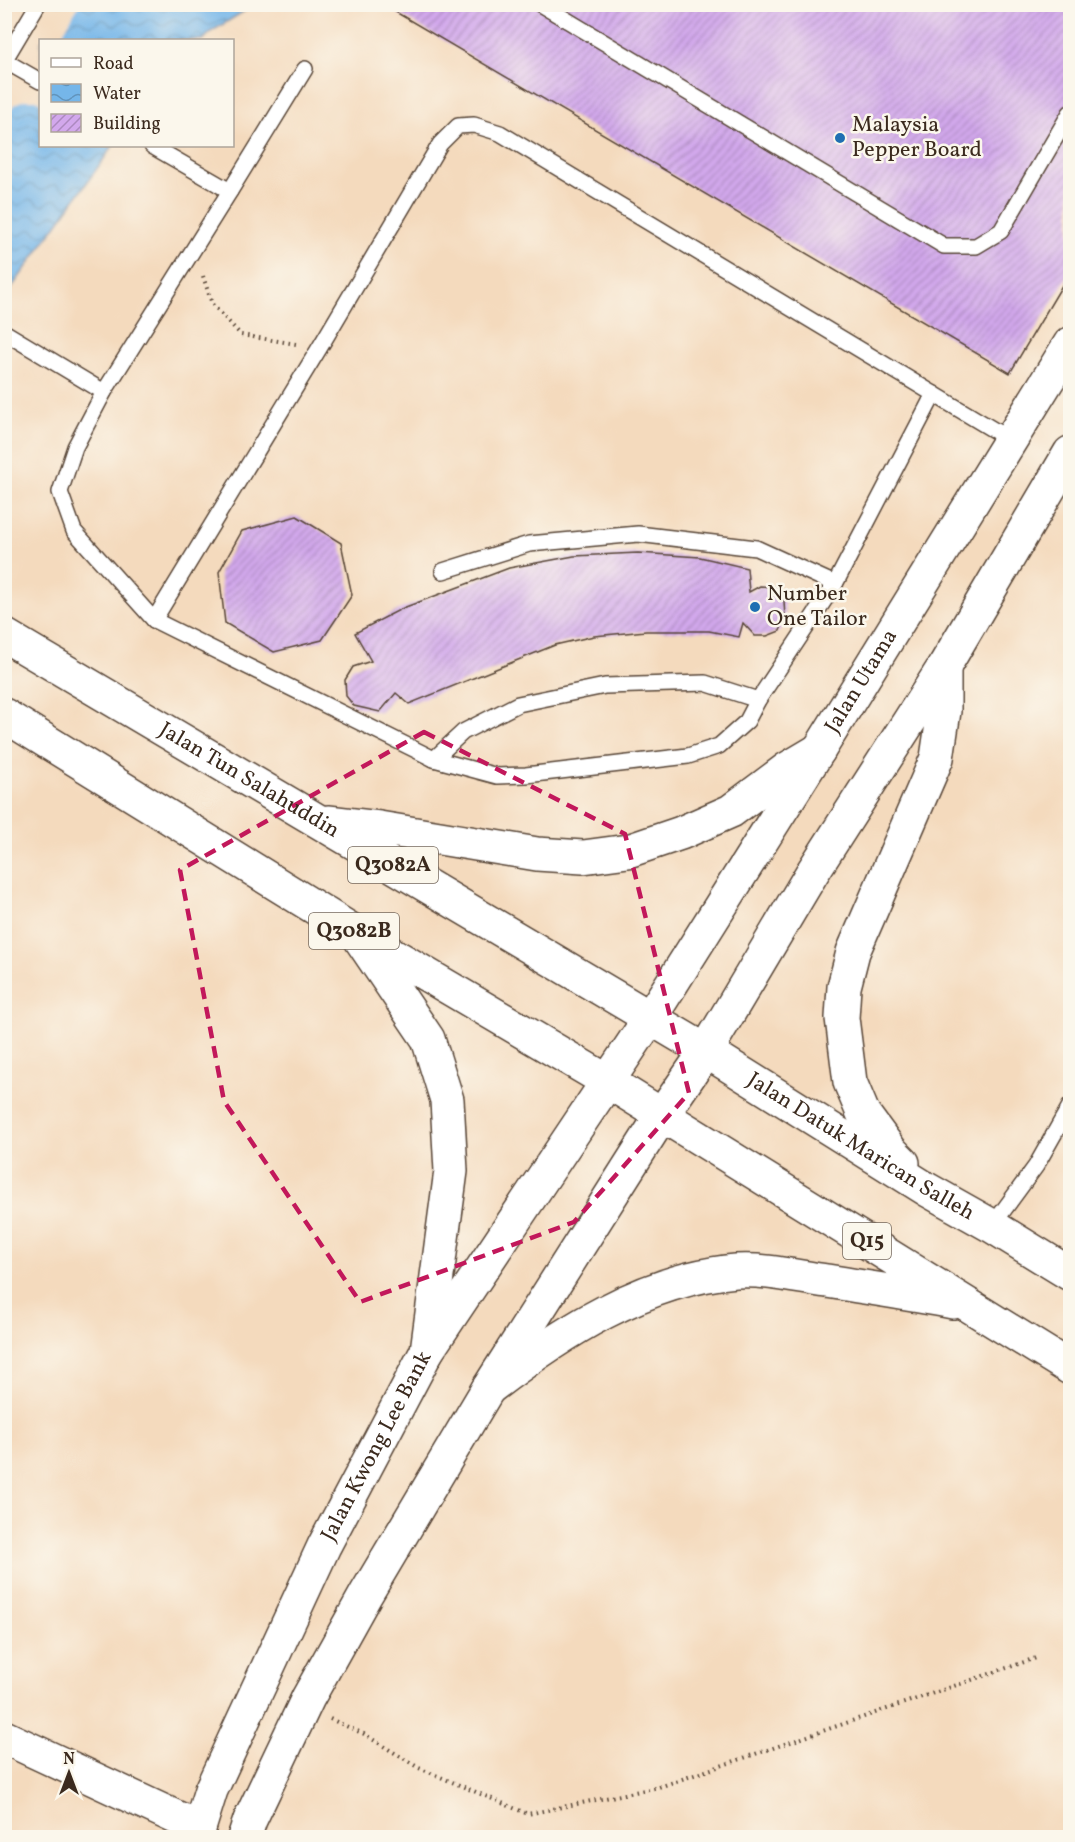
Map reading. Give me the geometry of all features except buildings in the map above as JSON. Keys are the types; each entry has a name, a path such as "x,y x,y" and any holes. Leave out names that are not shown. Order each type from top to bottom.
{"main road":[{"name":"Jalan Utama","path":"607,1081 650,1018 819,750 1071,344"},
{"path":"244,1838 250,1820 308,1698 366,1594 488,1389 706,1050 812,873 944,667 1071,453"},
{"name":"Jalan Tun Salahuddin","path":"4,635 650,1018"},
{"path":"928,1190 891,1151 863,1113 850,1082 842,1018 844,987 853,952 937,758 944,711 944,667"},
{"name":"Q3082B","path":"4,715 356,933 607,1081"},
{"path":"317,820 537,854 583,856 628,851 681,833 731,811 819,750"},
{"path":"356,933 428,1040 447,1100 451,1171 427,1351"},
{"name":"Jalan Datuk Marican Salleh","path":"650,1018 706,1050 928,1190 1071,1274"},
{"name":"Q15","path":"607,1081 1071,1368"},
{"name":"Jalan Kwong Lee Bank","path":"197,1833 211,1790 324,1546 427,1351 607,1081"},
{"path":"488,1389 543,1347 573,1329 648,1292 692,1279 737,1271 784,1273 972,1306"},
{"path":"4,1737 197,1833"}],"lane":[{"path":"38,4 5,61 39,80"},
{"path":"540,4 944,246 976,246 1001,231 1071,113"},
{"path":"305,69 104,392 75,447 60,492 74,531 154,620 434,759 497,776 526,775 688,756 719,746 747,721 758,700 835,584 934,394"},
{"path":"154,620 440,144 458,126 474,126 500,133 1012,441"},
{"path":"154,147 231,191"},
{"path":"4,332 104,392"},
{"path":"443,571 529,544 638,534 756,548 835,584"},
{"path":"434,759 463,732 518,705 605,686 705,683 758,700"},
{"path":"992,1226 1036,1166 1071,1107"}],"path":[{"path":"194,249 212,304 241,335 320,347"},
{"path":"308,1698 327,1718 364,1734 419,1768 528,1814 659,1787 1036,1658"}],"highlighted area":[{"path":"424,732 625,834 689,1093 574,1222 360,1302 224,1101 180,870"}],"water":[{"path":"5,5 254,5 212,31 204,39 39,39 39,147 112,147 5,297"}],"pier":[{"path":"11,5 79,5 60,39 39,39 39,102 24,100 15,104 4,118 5,16"}],"place":[{"name":"Malaysia Pepper Board","path":"840,138"},
{"name":"Number One Tailor","path":"755,607"}]}
